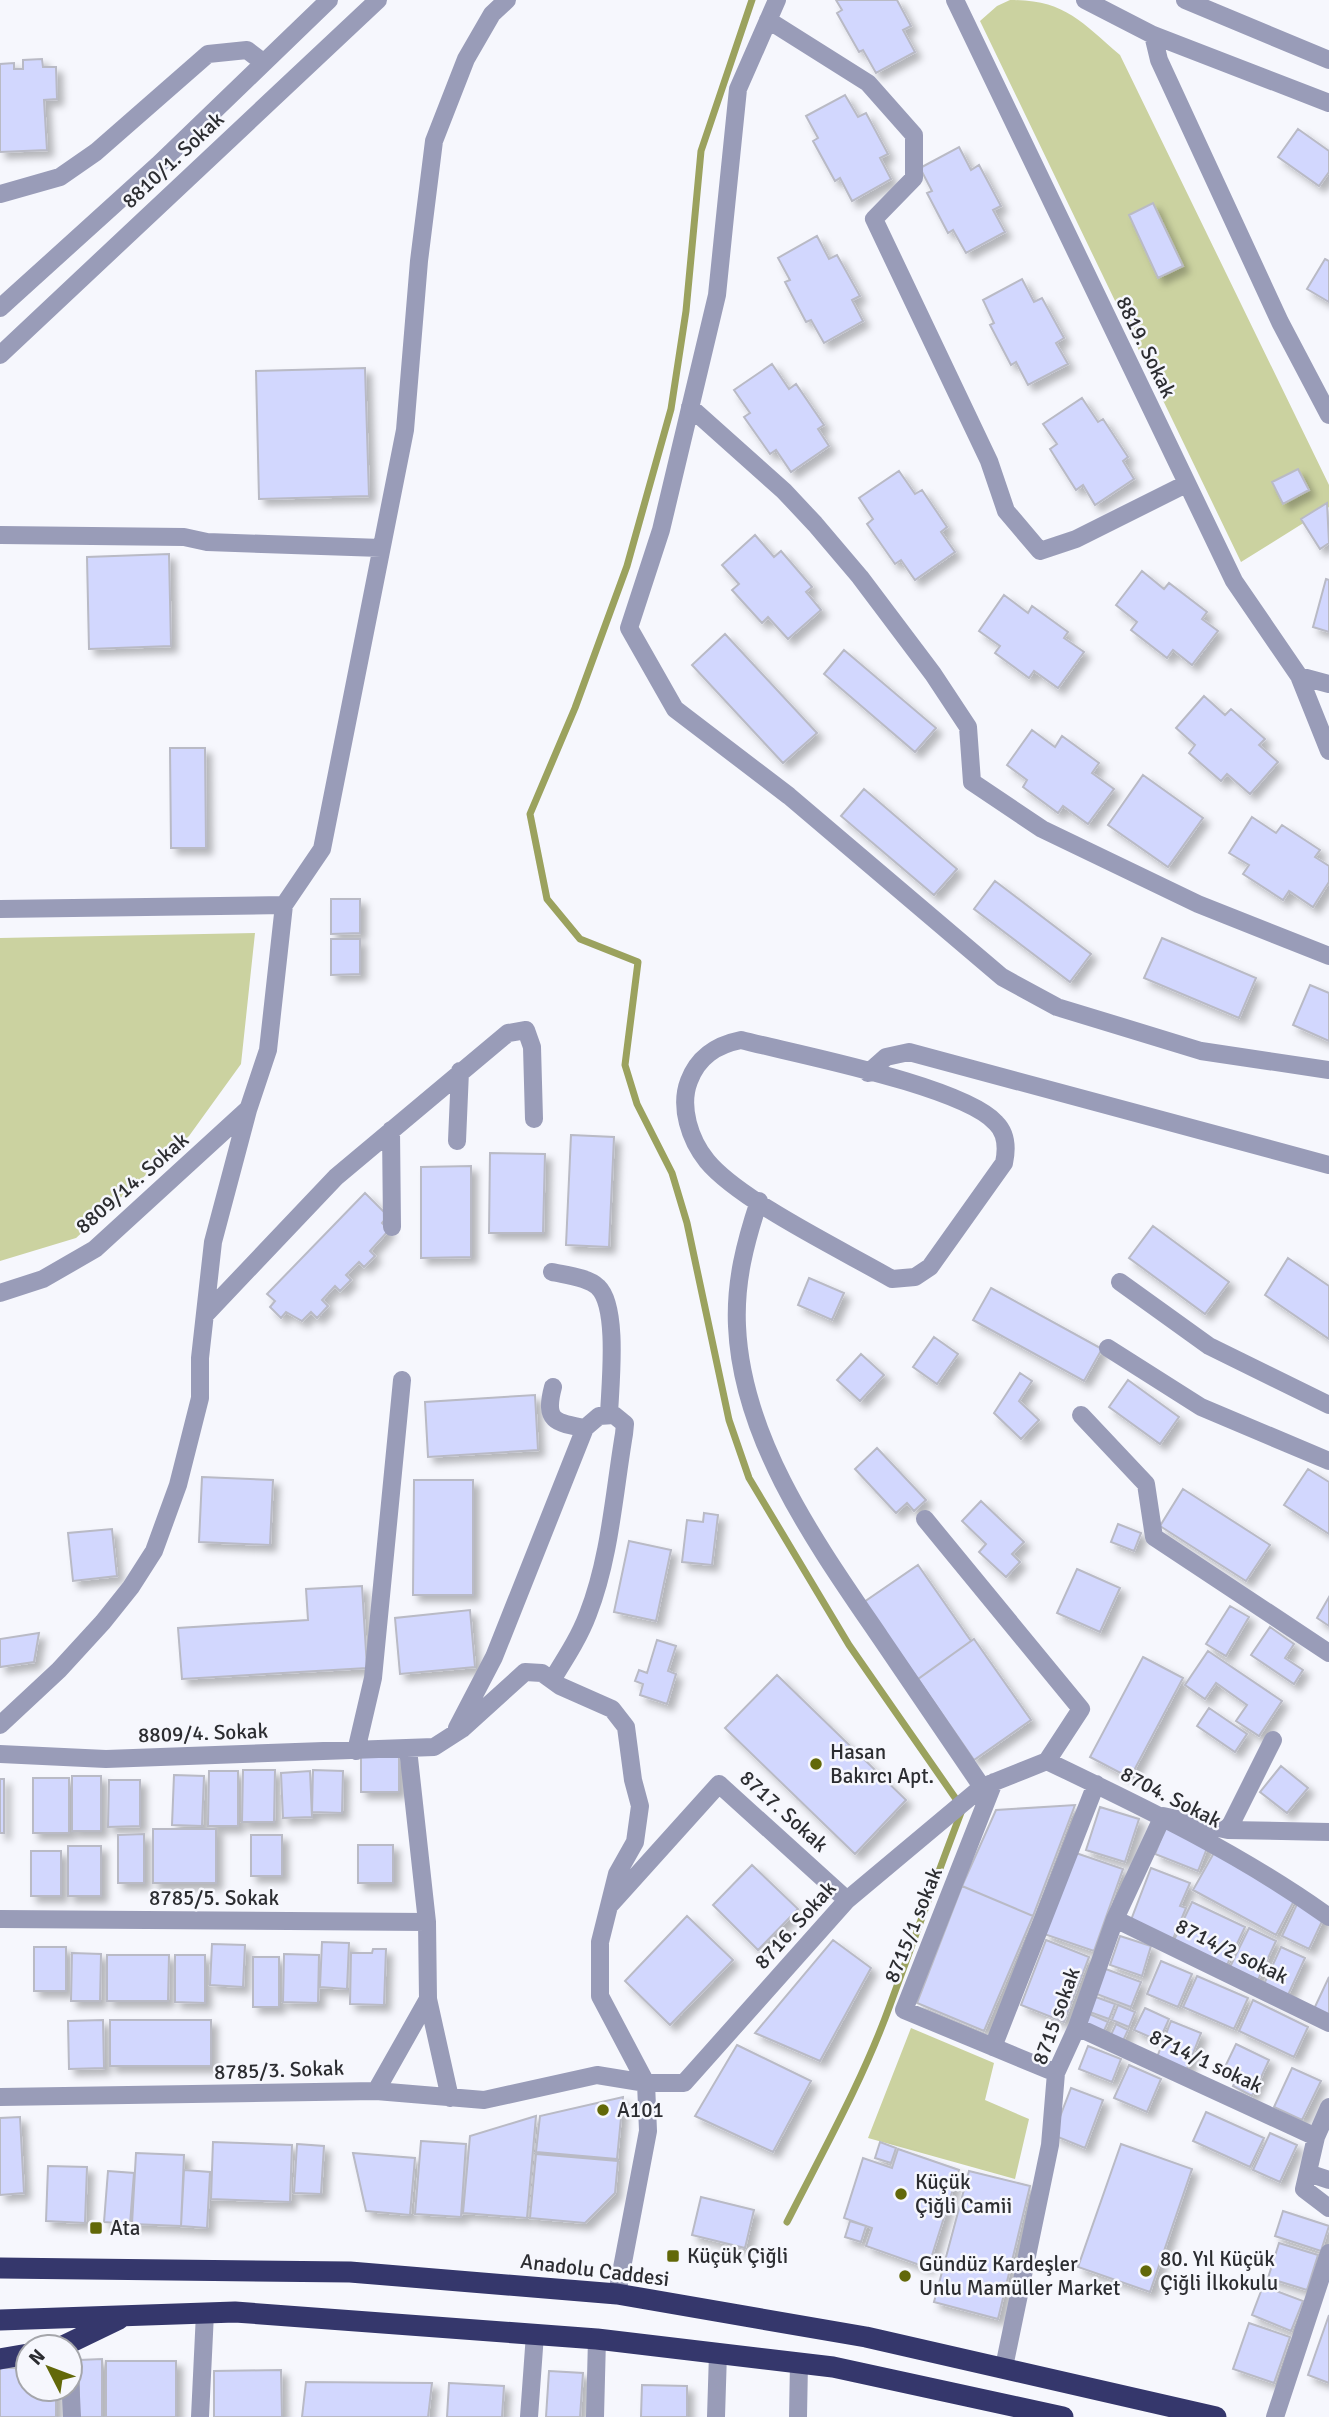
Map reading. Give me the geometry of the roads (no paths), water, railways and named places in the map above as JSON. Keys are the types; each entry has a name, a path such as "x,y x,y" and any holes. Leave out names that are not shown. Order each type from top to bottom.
{"highway":[{"name":"Anadolu Caddesi","path":"0,2268 350,2272 617,2294 866,2337 1216,2417"},
{"path":"0,2319 235,2312 597,2339 833,2367 1017,2412 1063,2417"},
{"path":"84,2337 126,2316"}],"street":[{"name":"8810/1. Sokak","path":"0,308 158,165 329,0"},
{"name":"8810/1. Sokak","path":"0,355 378,0"},
{"path":"0,1725 59,1670 131,1587 154,1551 178,1485 200,1398 213,1242 248,1110 268,1050 284,905 322,849 405,430 419,261 434,141 466,59 492,14 507,0"},
{"path":"777,0 738,89 717,295 661,530 629,628 675,709 789,796 1013,983 1057,1007 1201,1051 1329,1070"},
{"name":"8819. Sokak","path":"955,0 1234,581 1299,676 1329,751"},
{"path":"1085,0 1153,35 1329,103"},
{"path":"1185,0 1215,6 1329,60"},
{"path":"768,20 868,83 914,135 914,178 874,219 989,461 1006,511 1040,551 1076,540 1186,484"},
{"path":"1153,35 1159,60 1280,322 1329,415"},
{"path":"0,194 60,177 96,152 208,54 247,50 264,63"},
{"path":"690,408 784,491 860,577 933,674 968,727 972,782 1042,829 1198,904 1329,956"},
{"path":"0,535 184,537 207,542 381,548"},
{"path":"1299,676 1329,684"},
{"path":"0,909 284,905"},
{"path":"205,1315 336,1177 508,1033 526,1030 532,1046 534,1119"},
{"path":"740,1040 954,1098 988,1115 1004,1135 1004,1163 936,1261 915,1276 892,1279 759,1201 716,1171 693,1137 685,1098 692,1073 700,1061 718,1047 740,1040"},
{"path":"868,1073 886,1057 909,1052 1329,1165"},
{"path":"457,1141 460,1071"},
{"name":"8809/14. Sokak","path":"0,1293 43,1279 95,1248 248,1110"},
{"path":"391,1130 392,1227"},
{"path":"759,1201 745,1244 737,1300 740,1357 755,1415 812,1533 988,1784 1047,1761 1081,1709 925,1520"},
{"path":"552,1272 592,1283 603,1293 609,1318 611,1356 609,1415"},
{"path":"1120,1282 1209,1346 1329,1405"},
{"path":"1108,1348 1201,1407 1329,1461"},
{"path":"356,1751 373,1678 402,1380"},
{"path":"553,1387 548,1405 551,1415 562,1424 585,1428"},
{"path":"454,1735 494,1657 585,1428 599,1416 609,1415 622,1419 624,1434 601,1563 589,1612 574,1645 552,1680 582,1698 612,1709 626,1727 633,1780 640,1806 635,1842 617,1874 600,1942 600,1996 646,2083 648,2131 617,2294"},
{"path":"1081,1415 1146,1484 1154,1537 1329,1653"},
{"name":"8809/4. Sokak","path":"0,1754 106,1759 434,1747 454,1735 525,1672 542,1672 552,1680"},
{"path":"1227,1830 1273,1740"},
{"path":"408,1749 428,1922 428,1999 450,2098"},
{"name":"8704. Sokak","path":"1047,1761 1163,1816 1245,1861 1329,1917"},
{"name":"8717. Sokak","path":"608,1907 719,1784 847,1900"},
{"name":"8716. Sokak","path":"450,2098 484,2099 597,2075 646,2083 684,2083 847,1900 988,1784"},
{"name":"8715/1 sokak","path":"988,1784 904,2010 1056,2073"},
{"path":"993,2047 1096,1784"},
{"path":"1163,1816 1227,1830 1329,1832"},
{"name":"8715 sokak","path":"1004,2367 1050,2146 1056,2073 1077,2027 1115,1919 1163,1816"},
{"name":"8785/5. Sokak","path":"0,1919 428,1922"},
{"name":"8714/2 sokak","path":"1115,1919 1329,2023"},
{"path":"376,2091 428,1999"},
{"name":"8714/1 sokak","path":"1077,2027 1316,2137"},
{"name":"8785/3. Sokak","path":"0,2097 376,2091 450,2098"},
{"path":"1329,2107 1316,2137 1304,2189 1329,2208"},
{"path":"1308,2173 1329,2180"},
{"path":"1275,2417 1329,2253"},
{"path":"200,2417 205,2313"},
{"path":"529,2417 535,2334"},
{"path":"596,2417 597,2339"},
{"path":"716,2417 718,2353"},
{"path":"798,2417 799,2363"}],"waterway":[{"path":"752,0 701,151 686,311 671,409 627,566 575,708 530,814 547,899 580,939 638,962 625,1065 637,1104 672,1173 687,1223 729,1420 749,1478 849,1645 956,1799"},
{"path":"787,2222 868,2061 962,1810"}],"place":[{"name":"Hasan Bakırcı Apt.","path":"816,1764"},
{"name":"A101","path":"603,2110"},
{"name":"Küçük Çiğli Camii","path":"901,2194"},
{"name":"Ata","path":"96,2228"},
{"name":"Küçük Çiğli","path":"673,2256"},
{"name":"80. Yıl Küçük Çiğli İlkokulu","path":"1146,2271"},
{"name":"Gündüz Kardeşler Unlu Mamüller Market","path":"905,2276"}]}
